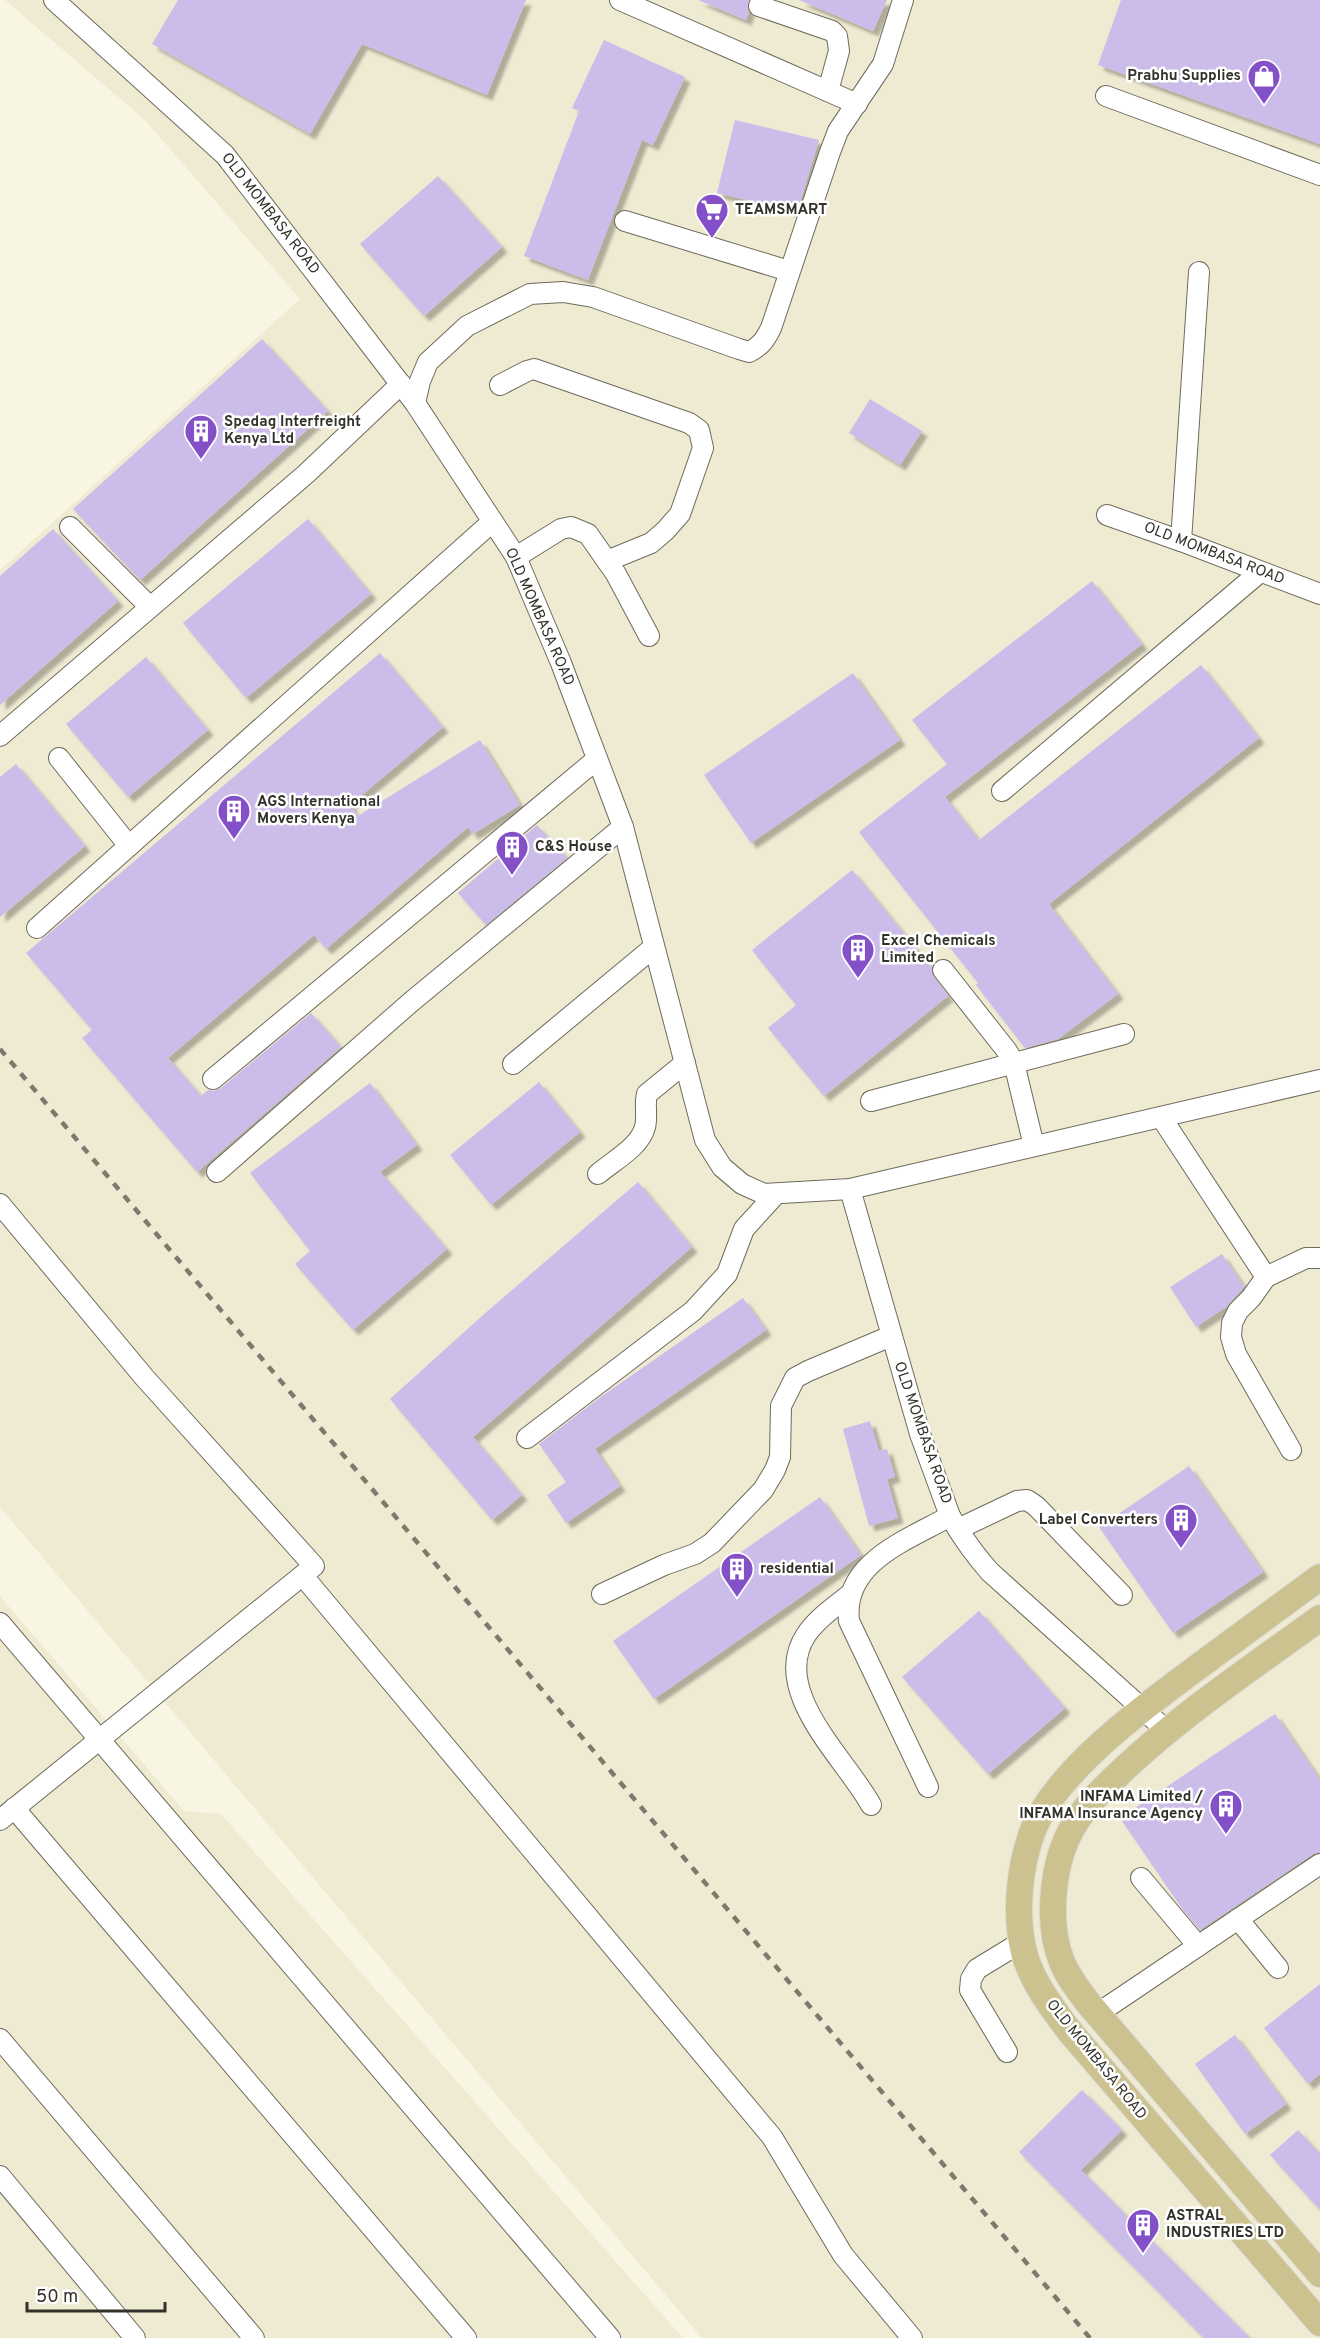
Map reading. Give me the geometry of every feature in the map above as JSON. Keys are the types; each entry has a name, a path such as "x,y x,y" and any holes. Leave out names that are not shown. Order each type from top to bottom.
{"main road":[{"name":"OLD MOMBASA ROAD","path":"1316,2310 1071,2033 1041,1990 1025,1954 1020,1904 1021,1883 1034,1830 1044,1810 1070,1776 1102,1744 1163,1692 1320,1577"},
{"name":"OLD MOMBASA ROAD","path":"1320,1618 1167,1731 1106,1786 1082,1813 1069,1833 1057,1872 1053,1904 1062,1962 1077,1988 1320,2274"}],"lane":[{"name":"OLD MOMBASA ROAD","path":"54,0 225,155 416,403 516,557 561,663 622,827 705,1140 722,1167 742,1184 764,1194 850,1190 1320,1080"},
{"path":"621,0 857,104"},
{"path":"416,403 420,381 428,362 467,326 530,294 563,292 593,297 749,352 759,347 765,341 838,131 883,64 903,0"},
{"path":"759,6 832,31 837,36 839,51 828,92"},
{"path":"1106,96 1320,175"},
{"path":"625,221 789,271"},
{"path":"1182,541 1198,272"},
{"path":"500,385 534,369 689,423 699,430 703,448 680,514 651,543 607,561"},
{"path":"0,736 306,474 401,384"},
{"name":"OLD MOMBASA ROAD","path":"1107,515 1320,594"},
{"path":"38,928 492,522"},
{"path":"70,527 150,607"},
{"path":"516,557 561,529 571,527 588,534 607,561 650,636"},
{"path":"1002,791 1260,572"},
{"path":"59,758 129,846"},
{"path":"213,1079 597,759"},
{"path":"217,1172 411,1002 622,827"},
{"path":"513,1064 654,946"},
{"path":"943,970 1000,1041 1014,1063 1034,1146"},
{"path":"871,1101 1124,1034"},
{"path":"598,1174 641,1138 646,1126 645,1100 647,1094 685,1063"},
{"path":"1161,1117 1266,1277"},
{"name":"OLD MOMBASA ROAD","path":"850,1190 920,1434 954,1522 971,1551 990,1572 1167,1731"},
{"path":"527,1438 693,1311 727,1274 744,1229 775,1195"},
{"path":"0,1204 144,1377 314,1566 7,1814 466,2338"},
{"path":"1291,1450 1236,1354 1231,1336 1232,1323 1238,1311 1266,1277 1306,1258 1320,1258"},
{"path":"602,1594 664,1565 695,1554 712,1543 763,1490 775,1470 780,1457 781,1406 795,1378 891,1336"},
{"path":"928,1787 849,1621 847,1605 850,1594 864,1569 881,1556 954,1522 1017,1501 1027,1500 1036,1506 1122,1595"},
{"path":"303,1576 772,2137 843,2255 912,2338"},
{"path":"850,1594 807,1632 801,1643 797,1660 797,1682 807,1710 819,1730 871,1805"},
{"path":"0,1623 610,2338"},
{"path":"1097,2014 1320,1864"},
{"path":"1141,1878 1198,1947"},
{"path":"1239,1919 1278,1968"},
{"path":"1007,2052 970,1990 971,1979 977,1969 1023,1941"},
{"path":"0,2039 254,2338"},
{"path":"0,2176 135,2338"}],"shaded area":[{"path":"5,0 1320,0 1320,2338 702,2338 0,1507 0,570 300,299 145,120"},
{"path":"0,1596 184,1811 221,1814 683,2338 0,2338"}],"building":[{"path":"178,0 526,0 487,95 362,44 310,134 152,44"},
{"path":"698,0 749,0 747,8 749,12 746,20"},
{"path":"799,0 887,0 873,31"},
{"name":"Prabhu Supplies","path":"1121,0 1320,0 1320,144 1098,65"},
{"path":"604,40 685,77 653,145 642,140 588,280 524,256 579,111 572,108"},
{"path":"735,120 819,140 797,212 717,193"},
{"path":"438,176 502,247 424,316 360,244"},
{"name":"Spedag Interfreight Kenya Ltd","path":"262,339 328,411 140,580 73,509"},
{"path":"870,399 922,431 900,465 849,433"},
{"path":"308,519 371,594 246,698 183,623"},
{"path":"53,529 118,601 0,705 0,576"},
{"path":"1092,581 1142,644 945,797 979,840 1201,665 1259,738 1049,904 1118,994 1058,1039 1025,1048 976,985 978,983 859,832 947,764 912,720"},
{"path":"380,653 443,727 350,805 358,816 480,740 520,805 473,834 468,827 326,949 314,935 168,1058 201,1096 208,1090 214,1091 221,1088 311,1013 341,1047 197,1172 82,1038 92,1030 26,953"},
{"path":"146,657 208,730 128,797 66,724"},
{"path":"853,673 900,740 751,843 704,775"},
{"path":"16,764 85,846 0,917 0,777"},
{"name":"C&S House","path":"537,825 567,858 486,925 458,893"},
{"name":"Excel Chemicals Limited","path":"852,870 932,968 934,977 948,996 824,1096 768,1028 796,1005 752,950"},
{"path":"539,1082 580,1132 491,1205 450,1155"},
{"path":"370,1083 417,1145 380,1172 447,1249 353,1330 295,1264 310,1251 250,1173"},
{"path":"638,1182 692,1247 473,1437 522,1495 492,1520 390,1399 483,1315"},
{"path":"1222,1254 1244,1287 1226,1307 1196,1327 1170,1287"},
{"path":"743,1298 766,1330 595,1449 620,1486 566,1523 547,1495 566,1482 539,1444 602,1396"},
{"path":"870,1421 879,1451 887,1449 895,1477 887,1479 898,1518 869,1526 843,1429"},
{"name":"Label Converters","path":"1189,1466 1263,1572 1173,1633 1099,1527"},
{"name":"residential","path":"820,1497 861,1555 654,1699 613,1641"},
{"path":"979,1611 1065,1708 988,1774 902,1677"},
{"name":"INFAMA Limited / INFAMA Insurance Agency","path":"1275,1714 1320,1780 1320,1852 1313,1854 1200,1930 1181,1907 1120,1818"},
{"path":"1320,1984 1320,2074 1308,2084 1264,2028"},
{"path":"1235,2035 1286,2104 1245,2134 1195,2064"},
{"name":"ASTRAL INDUSTRIES LTD","path":"1082,2090 1122,2130 1081,2170 1250,2338 1204,2338 1019,2152"},
{"path":"1298,2130 1320,2154 1320,2210 1270,2155"}],"railway":[{"path":"0,1049 1090,2338"}],"place":[{"name":"Prabhu Supplies","path":"1264,105"},
{"name":"TEAMSMART","path":"712,239"},
{"name":"Spedag Interfreight Kenya Ltd","path":"201,460"},
{"name":"AGS International Movers Kenya","path":"234,840"},
{"name":"C&S House","path":"512,876"},
{"name":"Excel Chemicals Limited","path":"858,979"},
{"name":"Label Converters","path":"1181,1549"},
{"name":"residential","path":"737,1598"},
{"name":"INFAMA Limited / INFAMA Insurance Agency","path":"1226,1835"},
{"name":"ASTRAL INDUSTRIES LTD","path":"1143,2254"}]}
